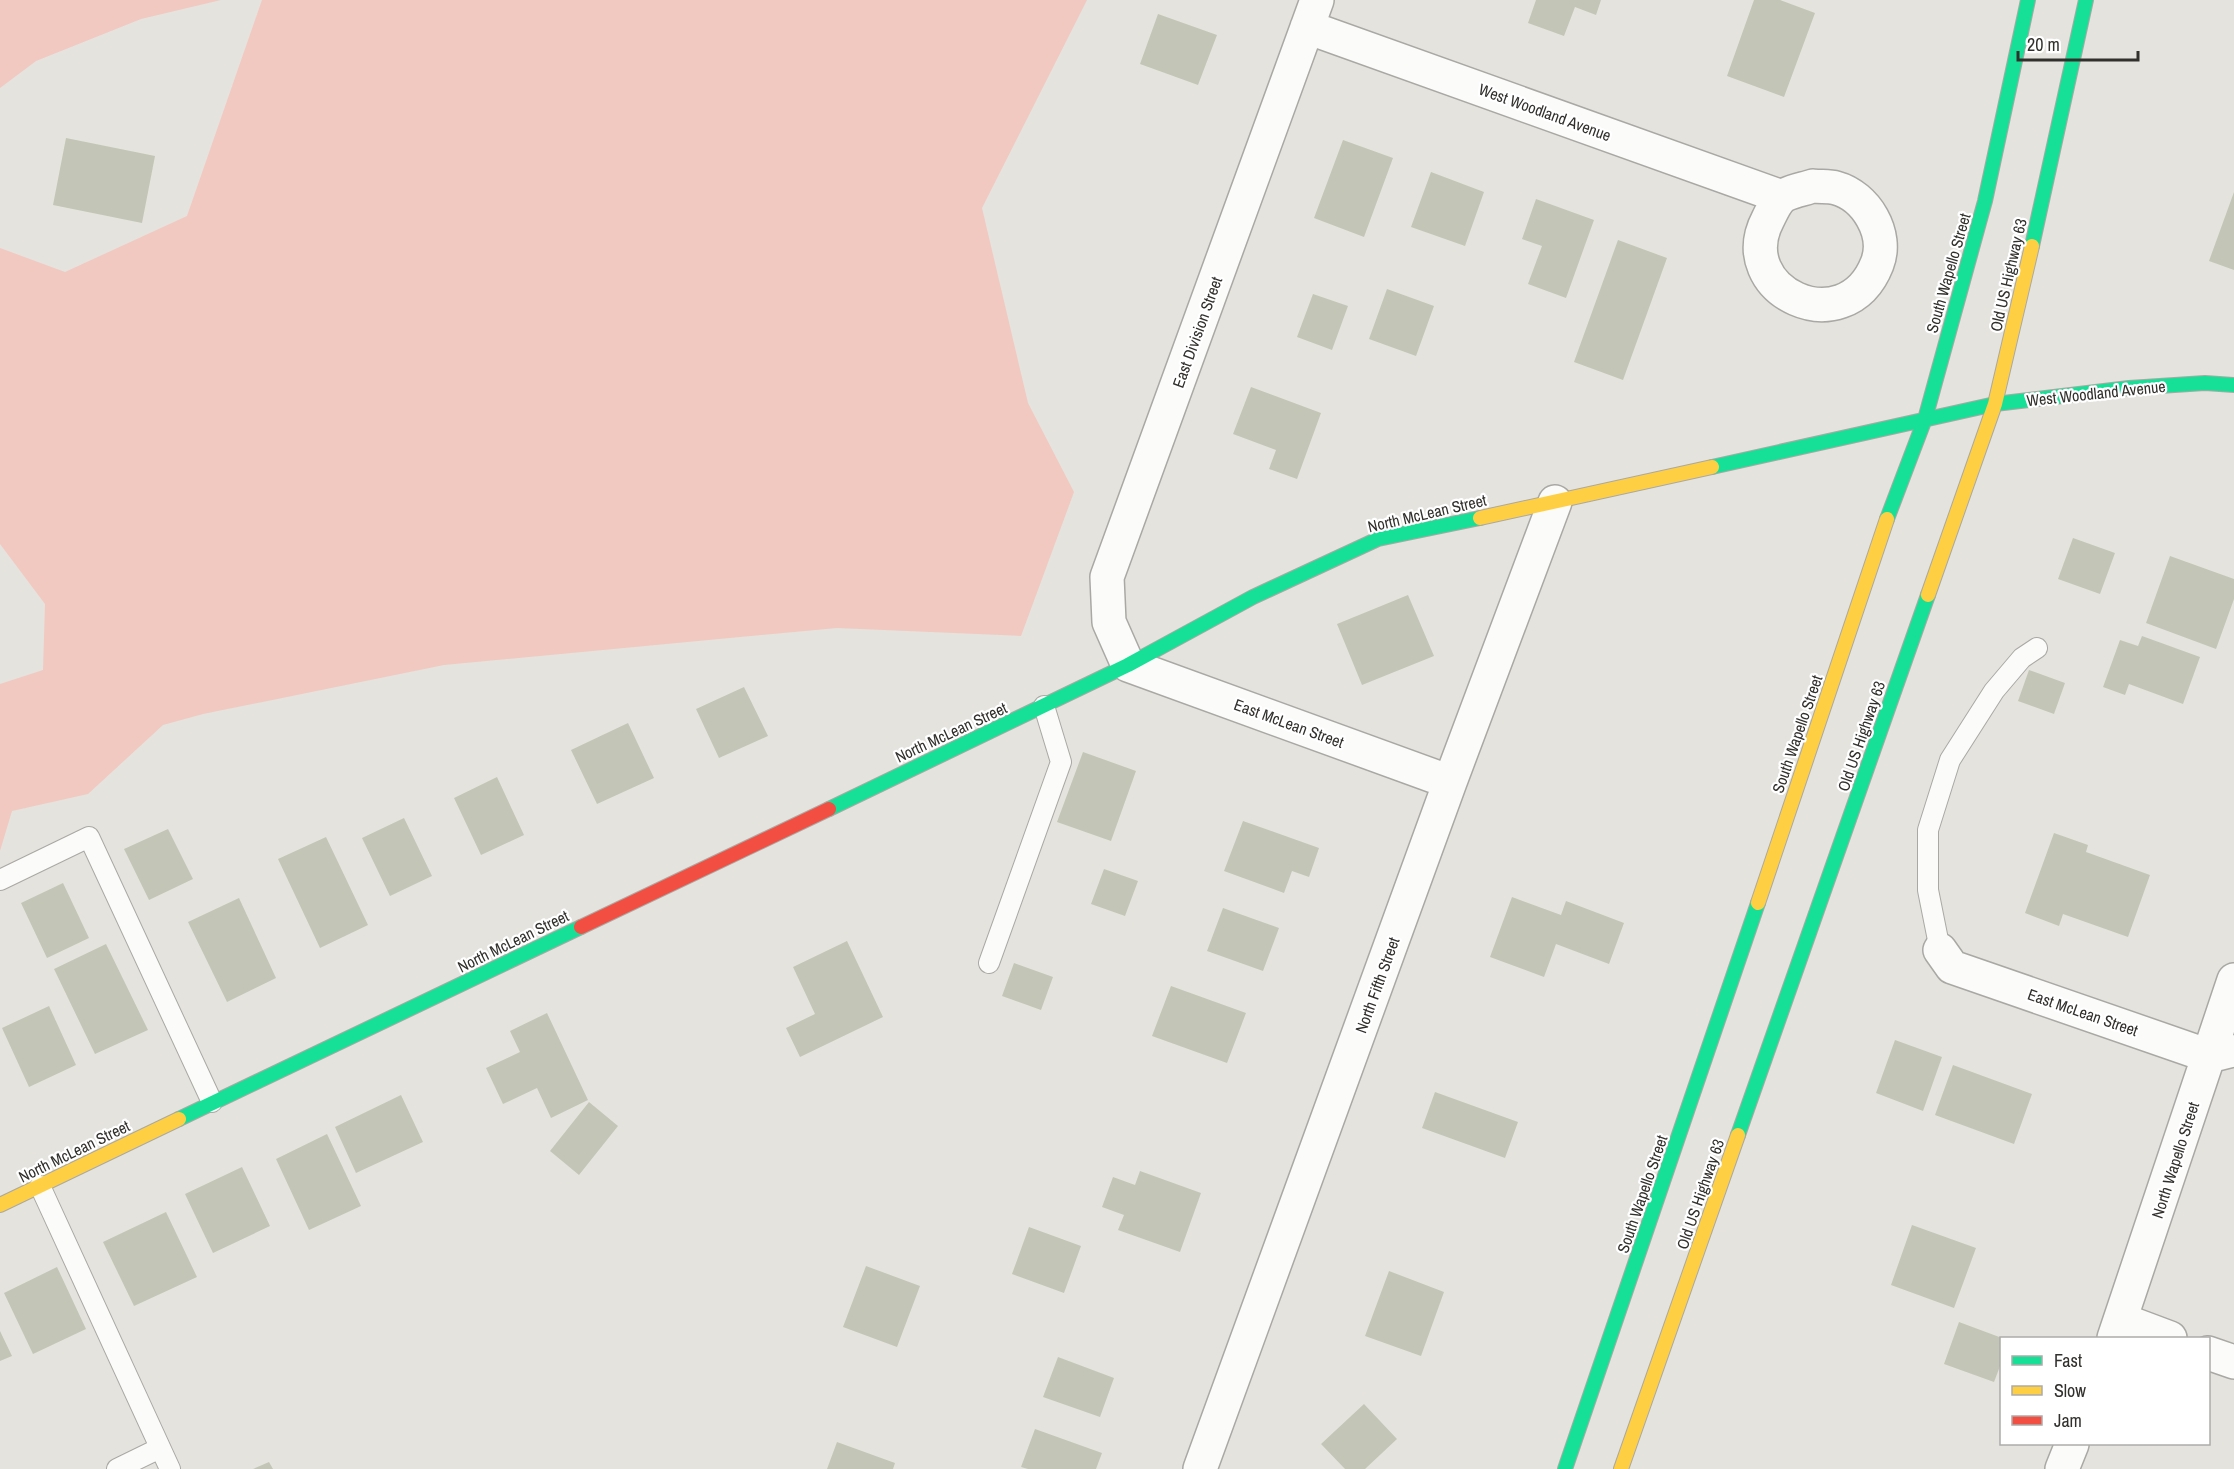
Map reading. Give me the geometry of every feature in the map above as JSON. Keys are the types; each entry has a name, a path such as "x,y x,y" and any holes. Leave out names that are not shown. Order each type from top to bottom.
{"main road":[{"name":"South Wapello Street","path":"1565,1469 1610,1344 1895,496 1925,419 1985,201 2028,0"},
{"name":"Old US Highway 63","path":"1621,1469 1995,404 2052,160 2086,0"},
{"name":"West Woodland Avenue","path":"1958,412 1995,404 2129,388 2205,382 2234,385"},
{"name":"North McLean Street","path":"0,1205 1044,706 1128,665 1253,597 1378,539 1958,412"}],"street":[{"name":"West Woodland Avenue","path":"1312,14 1782,197"},
{"name":"East Division Street","path":"1128,665 1109,622 1107,577 1312,14"},
{"name":"North Fifth Street","path":"1200,1469 1450,782 1555,502"},
{"name":"East McLean Street","path":"1128,665 1450,782"},
{"name":"East McLean Street","path":"1940,950 1952,967 2221,1053"},
{"name":"North Wapello Street","path":"2118,1329 2221,1053 2234,980"},
{"path":"2118,1329 2164,1337"},
{"path":"2210,1354 2234,1362"},
{"path":"2062,1469 2071,1445"}],"lane":[{"path":"1940,950 1928,890 1928,830 1950,760 1994,691 2022,657 2037,648"},
{"path":"988,963 1061,762 1044,706"},
{"path":"0,880 89,837 213,1102"},
{"path":"40,1186 170,1469"},
{"path":"117,1469 160,1448"}],"shaded area":[{"path":"0,0 221,0 141,19 36,61 0,88"},
{"path":"262,0 1087,0 982,208 1028,403 1074,492 1021,636 837,628 444,665 203,714 163,725 88,794 12,811 0,851 0,684 43,670 45,604 0,544 0,248 65,272 187,216"}],"building":[{"path":"1536,0 1601,0 1596,15 1575,7 1564,36 1528,23"},
{"path":"1754,0 1780,0 1815,13 1784,97 1727,76"},
{"path":"1158,14 1217,35 1198,85 1140,64"},
{"path":"66,138 155,156 142,223 53,205"},
{"path":"1343,140 1393,158 1364,237 1314,218"},
{"path":"1431,172 1484,192 1465,246 1411,227"},
{"path":"2234,192 2234,270 2209,261"},
{"path":"1536,199 1594,220 1566,298 1528,284 1542,246 1522,239"},
{"path":"1618,240 1667,258 1623,380 1574,362"},
{"path":"1387,289 1434,306 1416,356 1369,339"},
{"path":"1313,294 1348,306 1332,350 1297,337"},
{"path":"1251,387 1321,413 1297,479 1269,469 1276,450 1233,434"},
{"path":"2073,538 2115,553 2100,594 2058,579"},
{"path":"2170,556 2234,579 2234,599 2216,649 2146,623"},
{"path":"1408,595 1434,656 1362,685 1337,624"},
{"path":"2142,636 2200,657 2183,704 2129,684 2125,695 2103,687 2120,640 2138,646"},
{"path":"2029,670 2065,683 2054,714 2018,701"},
{"path":"744,687 768,736 719,758 696,709"},
{"path":"628,723 654,778 597,804 571,750"},
{"path":"1083,752 1136,771 1111,841 1057,822"},
{"path":"497,777 524,835 481,855 454,798"},
{"path":"404,818 432,876 390,896 362,838"},
{"path":"1243,821 1319,848 1309,877 1292,871 1284,893 1224,871"},
{"path":"168,829 193,879 149,900 124,849"},
{"path":"2054,833 2088,845 2086,852 2150,875 2128,937 2063,914 2059,926 2025,913"},
{"path":"326,837 368,925 320,948 278,859"},
{"path":"1104,869 1138,881 1125,916 1091,904"},
{"path":"63,883 89,938 47,958 21,903"},
{"path":"1512,897 1561,915 1566,901 1624,923 1609,964 1556,944 1544,977 1490,957"},
{"path":"239,898 276,978 227,1002 188,922"},
{"path":"1223,908 1279,928 1263,971 1207,951"},
{"path":"847,941 883,1017 800,1057 786,1028 815,1014 793,967"},
{"path":"106,944 148,1030 95,1054 54,969"},
{"path":"1014,963 1053,977 1041,1010 1002,996"},
{"path":"1171,986 1246,1013 1227,1063 1152,1036"},
{"path":"49,1006 76,1065 29,1087 2,1028"},
{"path":"547,1013 588,1100 551,1118 537,1088 503,1104 486,1068 520,1052 510,1031"},
{"path":"1895,1040 1942,1057 1923,1111 1876,1093"},
{"path":"1953,1065 2032,1094 2014,1144 1935,1115"},
{"path":"1435,1092 1518,1122 1505,1158 1422,1128"},
{"path":"401,1095 423,1142 356,1173 335,1127"},
{"path":"589,1102 618,1126 579,1175 550,1151"},
{"path":"327,1134 361,1206 309,1230 276,1159"},
{"path":"242,1167 270,1226 213,1253 185,1194"},
{"path":"1140,1171 1201,1193 1180,1252 1118,1230 1124,1215 1102,1207 1113,1177 1135,1185"},
{"path":"166,1212 197,1277 134,1306 103,1242"},
{"path":"1912,1225 1976,1248 1954,1308 1891,1285"},
{"path":"1029,1227 1081,1246 1064,1293 1012,1274"},
{"path":"866,1266 920,1286 897,1347 843,1327"},
{"path":"57,1267 86,1329 33,1354 4,1293"},
{"path":"1389,1271 1444,1292 1421,1356 1365,1336"},
{"path":"1959,1322 2000,1337 2000,1366 1994,1382 1944,1364"},
{"path":"0,1331 12,1356 0,1361"},
{"path":"1058,1357 1114,1378 1100,1417 1043,1397"},
{"path":"1364,1404 1397,1439 1365,1469 1345,1469 1321,1444"},
{"path":"1035,1429 1102,1453 1096,1469 1028,1469 1021,1467"},
{"path":"837,1442 895,1463 893,1469 827,1469"},
{"path":"269,1462 273,1469 253,1469"}],"traffic: fast":[{"path":"1887,519 1925,419 1985,201 2028,0"},
{"path":"2032,246 2086,0"},
{"path":"1712,467 1995,404 2129,388 2205,383 2234,385"},
{"path":"829,809 1128,665 1253,597 1378,539 1480,518"},
{"path":"1738,1135 1928,595"},
{"path":"1565,1469 1758,903"},
{"path":"179,1119 581,927"}],"traffic: slow":[{"path":"1928,595 1995,404 2032,246"},
{"path":"1480,518 1712,467"},
{"path":"1758,903 1887,519"},
{"path":"0,1205 179,1119"},
{"path":"1621,1469 1738,1135"}],"traffic: jam":[{"path":"581,927 829,809"}]}
